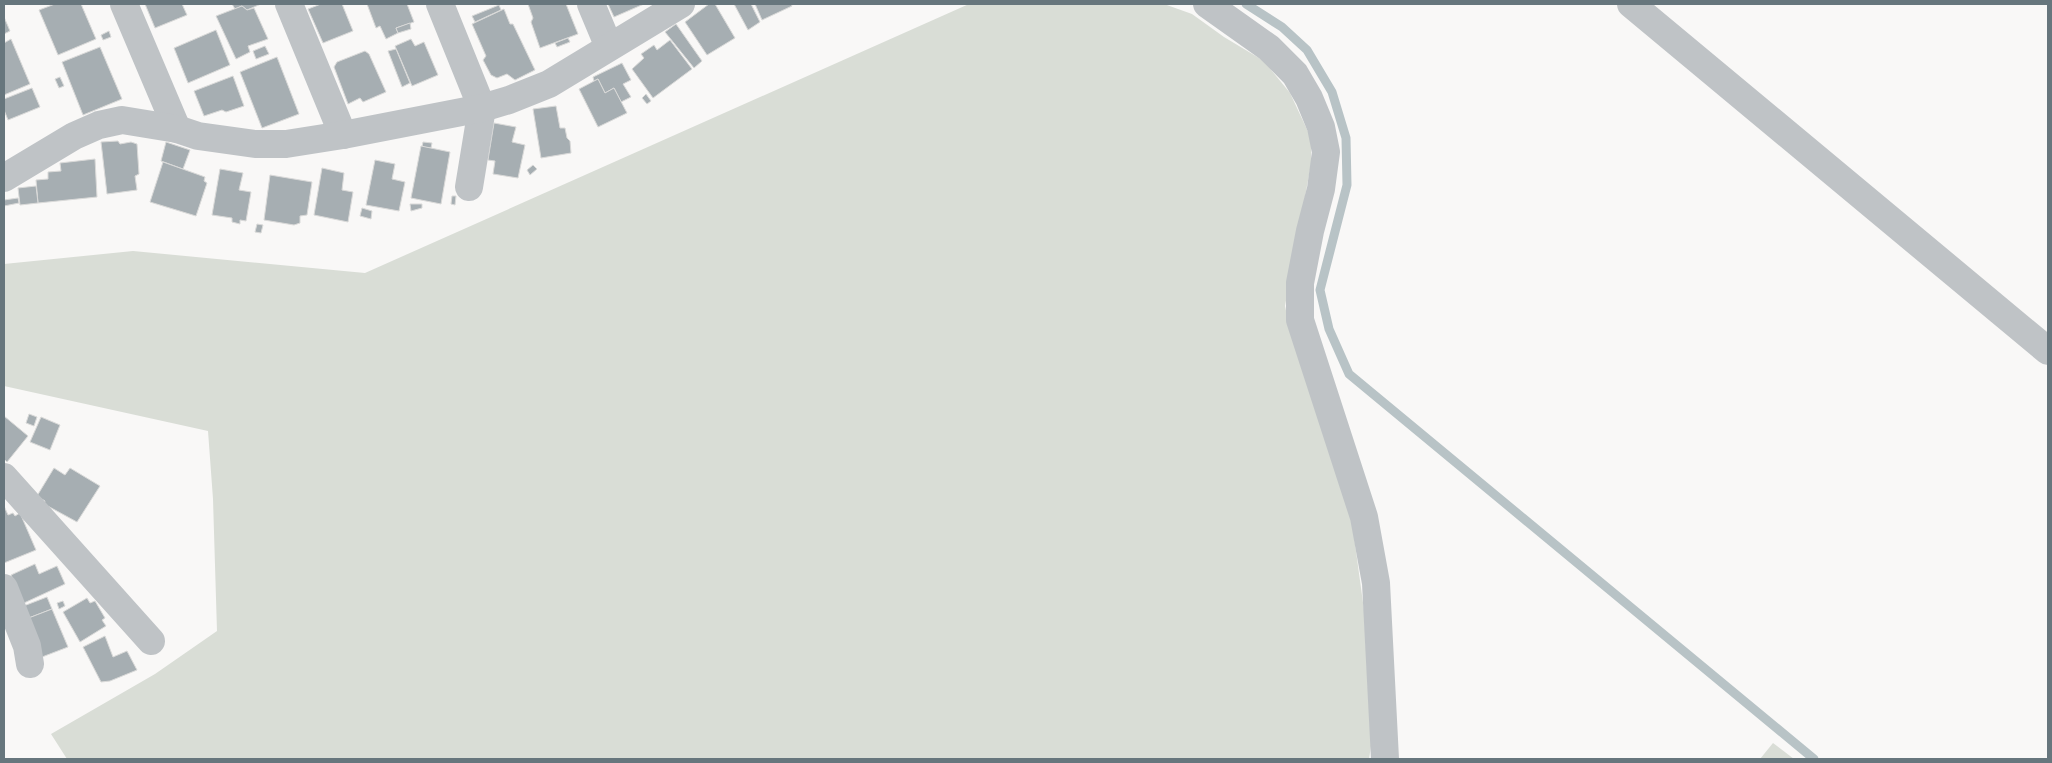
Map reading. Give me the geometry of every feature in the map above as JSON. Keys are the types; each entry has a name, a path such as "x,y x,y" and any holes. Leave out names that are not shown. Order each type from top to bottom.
{"street":[{"path":"124,4 177,129"},
{"path":"289,4 343,135"},
{"path":"440,4 482,108 469,187"},
{"path":"591,4 609,47"},
{"path":"6,169 99,125 122,120 177,129 198,136 255,144 286,144 482,108 509,100 549,84 681,4"},
{"path":"1206,4 1270,48 1294,74 1309,98 1321,127 1326,152 1321,189 1310,231 1300,283 1300,320 1364,517 1376,583 1385,759"},
{"path":"1632,4 2048,351"},
{"path":"4,477 151,641"},
{"path":"4,588 27,646 30,664"}],"shaded area":[{"path":"969,4 1164,4 1192,14 1224,37 1264,61 1290,93 1311,138 1311,164 1285,306 1290,329 1352,522 1364,610 1371,746 1369,759 67,759 51,734 155,674 217,631 213,499 208,431 4,386 4,264 133,251 365,273"},
{"path":"1773,743 1794,759 1760,759"}],"building":[{"path":"55,4 81,4 96,39 58,55 39,10"},
{"path":"145,4 182,4 187,15 155,28"},
{"path":"232,4 261,4 247,10 242,6 235,9"},
{"path":"321,4 342,4 353,31 323,43 308,9"},
{"path":"367,4 407,4 414,22 396,28 398,33 386,39 380,26 376,28"},
{"path":"528,4 566,4 578,34 540,48 531,22 533,18"},
{"path":"608,4 644,4 614,17"},
{"path":"709,4 715,4 735,38 707,55 685,22"},
{"path":"734,4 751,4 760,22 748,30"},
{"path":"755,4 791,4 792,6 762,20"},
{"path":"499,5 501,10 475,22 472,16"},
{"path":"242,6 247,10 254,8 268,39 248,46 250,52 236,59 216,16"},
{"path":"504,9 535,70 515,80 507,74 497,78 491,75 483,60 486,56 472,24"},
{"path":"4,17 10,31 4,34"},
{"path":"410,23 411,29 398,33 396,28"},
{"path":"676,24 702,61 694,68 665,32"},
{"path":"216,30 230,65 188,83 174,48"},
{"path":"109,31 111,37 103,40 101,35"},
{"path":"568,38 570,42 557,47 555,43"},
{"path":"11,39 30,84 4,95 4,43"},
{"path":"411,39 415,46 424,42 438,75 412,86 395,46"},
{"path":"670,40 692,69 653,98 632,69 644,58 641,54 654,45 657,50"},
{"path":"265,46 269,54 256,59 253,51"},
{"path":"100,47 122,99 83,115 62,62"},
{"path":"396,49 410,83 402,87 388,51"},
{"path":"365,51 369,54 386,92 363,102 360,98 348,104 334,67 337,62"},
{"path":"277,57 299,114 262,128 240,72"},
{"path":"622,63 631,80 623,84 631,97 621,102 614,88 605,93 598,79 594,81 593,77"},
{"path":"233,76 244,106 204,116 194,91"},
{"path":"60,77 64,86 59,88 55,79"},
{"path":"598,79 605,93 614,88 627,113 598,127 579,89"},
{"path":"32,88 40,107 8,120 4,110 4,99"},
{"path":"646,94 651,101 647,104 642,98"},
{"path":"556,106 560,128 565,128 567,138 570,141 571,153 541,158 533,109"},
{"path":"494,123 516,127 512,142 525,145 518,178 493,174 495,161 488,160"},
{"path":"118,141 120,144 131,142 137,144 139,174 135,176 137,190 107,194 101,142"},
{"path":"166,142 190,150 183,169 161,161"},
{"path":"423,142 432,143 431,148 422,147"},
{"path":"421,146 450,152 441,204 411,198"},
{"path":"95,159 97,197 38,203 36,180 48,179 48,172 61,171 60,163"},
{"path":"375,160 395,164 392,179 405,182 399,211 366,205"},
{"path":"163,162 205,177 204,181 207,183 196,216 150,202"},
{"path":"533,165 537,169 530,175 527,170"},
{"path":"322,168 344,173 342,190 353,192 348,222 314,215"},
{"path":"220,169 243,173 239,190 251,192 246,221 240,220 240,224 232,222 232,218 212,215"},
{"path":"270,175 312,182 307,215 300,216 300,223 294,225 264,220"},
{"path":"36,186 38,203 20,205 18,188"},
{"path":"452,196 456,196 455,205 451,204"},
{"path":"18,198 19,203 4,206 4,200"},
{"path":"410,204 422,204 422,208 411,211"},
{"path":"362,208 372,211 371,219 360,216"},
{"path":"257,224 263,225 261,233 255,232"},
{"path":"29,414 37,417 34,426 26,423"},
{"path":"4,416 28,436 7,462 4,459"},
{"path":"41,417 60,425 50,450 30,442"},
{"path":"54,468 65,475 70,468 100,486 77,522 44,504 45,501 37,496"},
{"path":"4,506 8,515 13,513 15,516 20,513 36,550 4,563"},
{"path":"35,564 39,574 57,566 65,584 24,603 11,575"},
{"path":"47,597 52,609 26,619 21,607"},
{"path":"87,598 90,603 95,601 105,618 102,620 106,626 80,642 63,612"},
{"path":"63,601 65,606 59,609 57,603"},
{"path":"52,609 68,647 42,657 26,619"},
{"path":"105,636 113,657 127,651 137,670 110,681 101,682 83,647"}],"waterway":[{"path":"1246,4 1282,27 1307,50 1332,92 1346,138 1347,185 1320,290 1329,329 1349,374 1814,759"}]}
